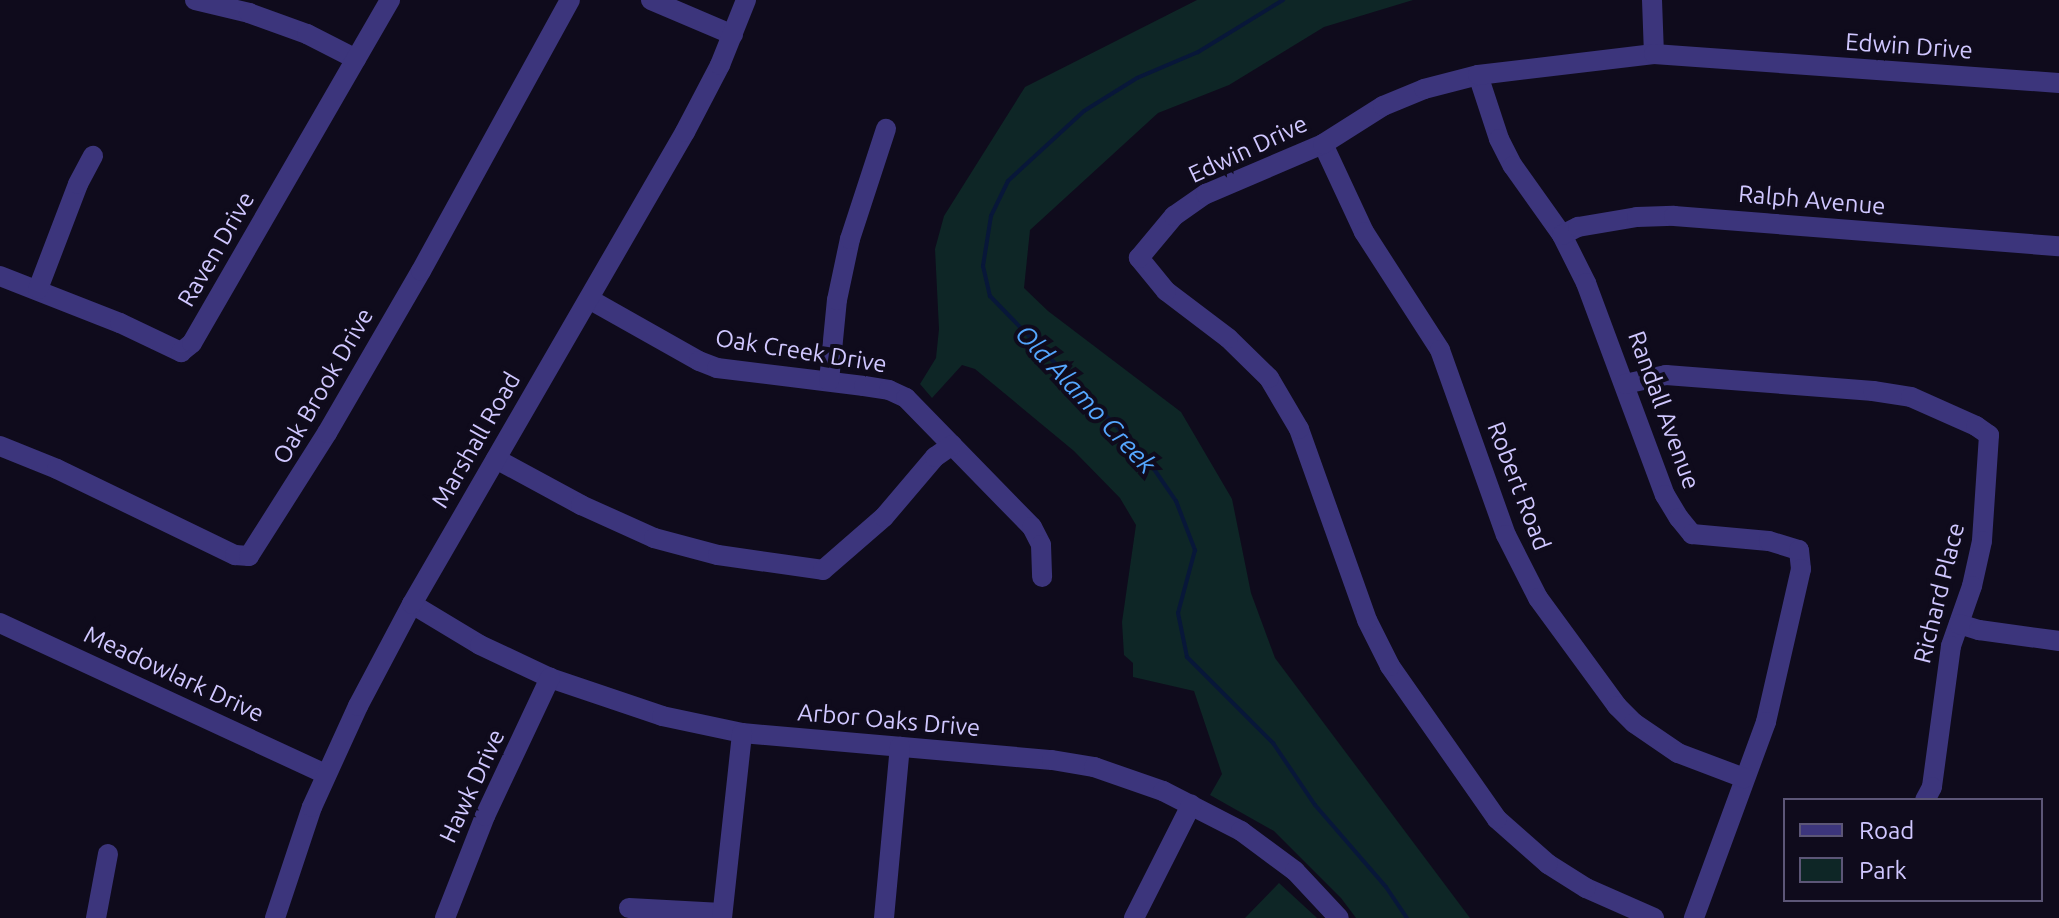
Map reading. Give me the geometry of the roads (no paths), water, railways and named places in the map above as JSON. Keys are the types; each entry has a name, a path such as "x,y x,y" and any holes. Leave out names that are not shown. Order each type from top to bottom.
{"street":[{"path":"195,0 249,13 307,34 356,59"},
{"name":"Raven Drive","path":"0,276 38,289 181,352 192,343 390,0"},
{"name":"Oak Brook Drive","path":"0,446 57,469 235,555 249,556 272,524 405,298 570,0"},
{"path":"651,0 733,35"},
{"name":"Marshall Road","path":"275,918 325,774 412,604 685,132 733,35 746,0"},
{"path":"1652,0 1654,54"},
{"name":"Edwin Drive","path":"1654,918 1586,888 1548,864 1497,819 1390,666 1367,620 1299,429 1269,378 1228,338 1166,291 1139,258 1174,216 1206,194 1323,144 1383,106 1424,89 1478,75 1654,54 2059,83"},
{"name":"Randall Avenue","path":"1478,75 1499,139 1513,166 1562,235 1607,332 1665,495 1692,534 1769,541 1799,550 1801,569 1766,722 1694,918"},
{"path":"829,381 842,273 886,129"},
{"name":"Robert Road","path":"1323,144 1364,232 1440,350 1506,535 1538,598 1617,706 1634,723 1678,753 1744,778"},
{"path":"38,289 78,184 93,156"},
{"name":"Ralph Avenue","path":"1562,235 1578,227 1637,217 1674,216 2059,246"},
{"name":"Oak Creek Drive","path":"589,299 717,368 889,390 906,398 1032,527 1041,545 1042,577"},
{"name":"Richard Place","path":"1625,384 1666,375 1873,391 1911,397 1982,430 1991,443 1982,541 1946,671 1932,787 1926,798"},
{"path":"496,459 581,505 654,538 718,555 823,570 884,517 935,457 952,445"},
{"name":"Arbor Oaks Drive","path":"412,604 480,645 550,678 662,716 742,733 1052,760 1094,767 1163,791 1241,831 1295,871 1339,918"},
{"name":"Meadowlark Drive","path":"0,623 325,774"},
{"path":"1959,624 1979,630 2059,641"},
{"name":"Hawk Drive","path":"445,918 485,816 550,678"},
{"path":"629,908 722,915 742,733"},
{"path":"884,918 900,747"},
{"path":"1134,918 1191,805"},
{"path":"96,918 108,854"}],"waterway":[{"name":"Old Alamo Creek","path":"1283,0 1198,52 1137,78 1084,111 1008,181 991,216 983,266 990,296 1145,456 1176,501 1195,550 1178,613 1187,657 1273,743 1315,805 1386,887 1407,918"}]}
